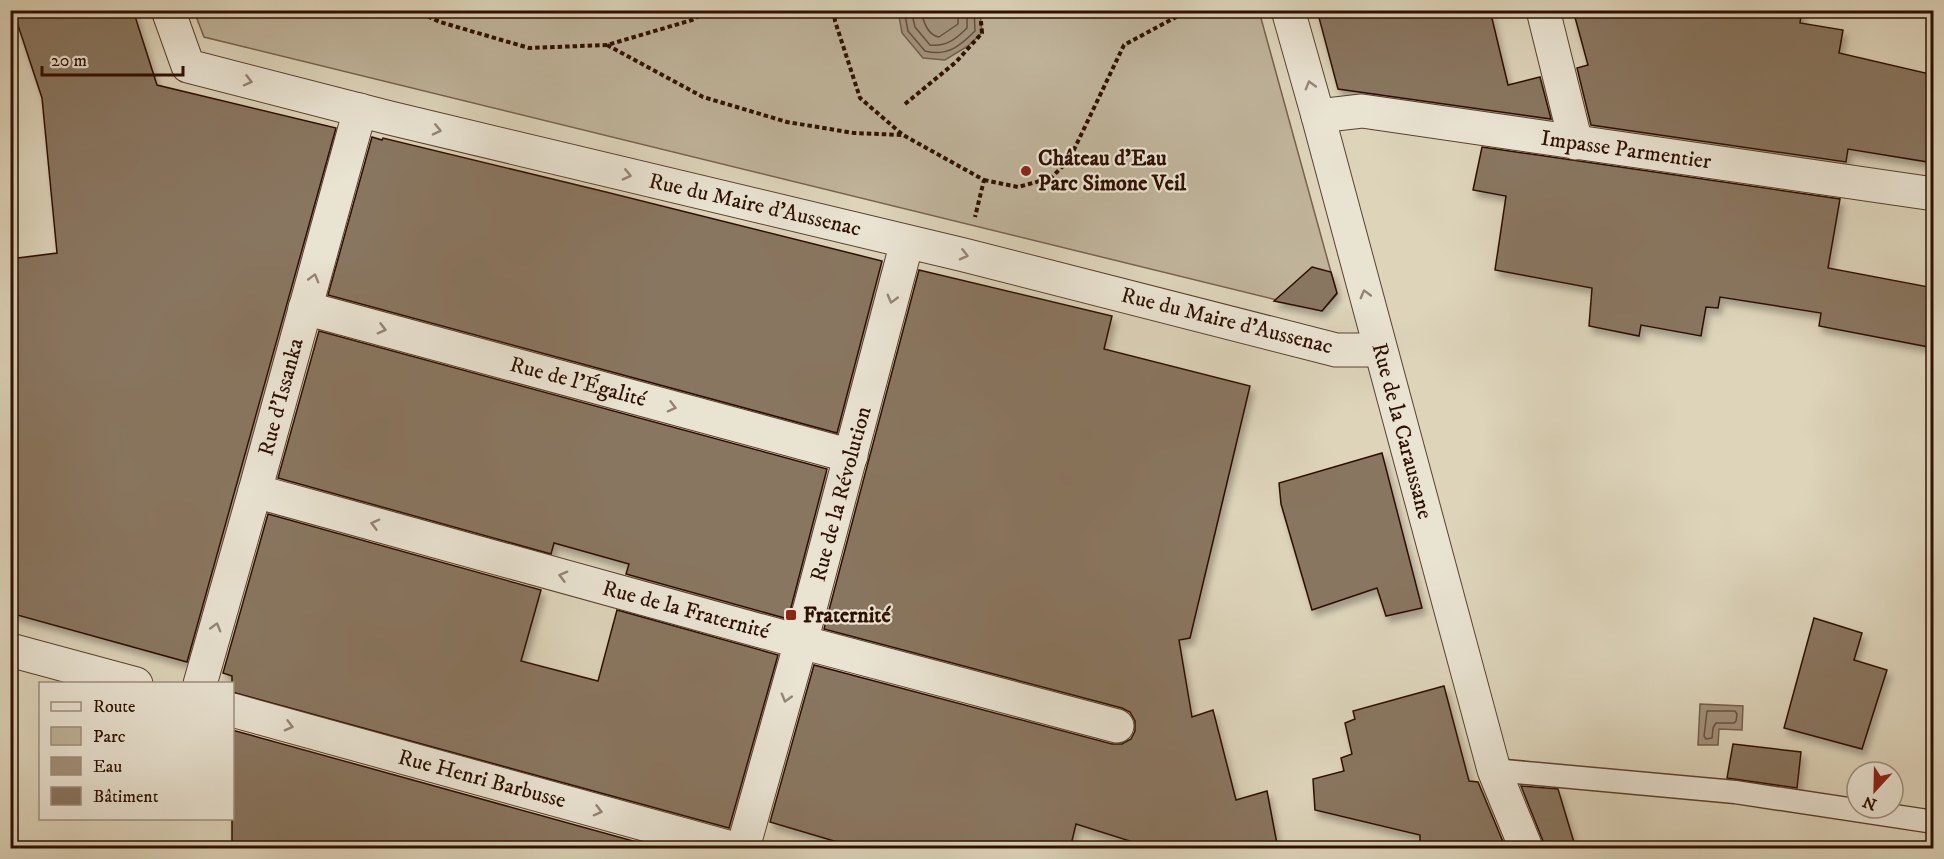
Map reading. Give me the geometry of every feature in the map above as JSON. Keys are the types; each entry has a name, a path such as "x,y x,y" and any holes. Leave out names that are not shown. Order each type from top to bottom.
{"street":[{"name":"Rue du Maire d'Aussenac","path":"168,10 188,66 402,121 907,242 1336,350 1380,350"},
{"name":"Rue de la Caraussane","path":"1288,10 1494,770 1526,849"},
{"path":"1543,10 1576,143"},
{"name":"Rue d'Issanka","path":"201,682 360,110"},
{"name":"Impasse Parmentier","path":"1318,116 1362,111 1934,194"},
{"name":"Rue de la Révolution","path":"743,849 801,642 907,242"},
{"name":"Rue de l'Égalité","path":"305,308 850,456"},
{"name":"Rue de la Fraternité","path":"255,491 801,642 1117,726"},
{"path":"10,650 129,682"},
{"name":"Rue Henri Barbusse","path":"234,711 731,849"}],"lane":[{"path":"1494,770 1736,792 1934,822"}],"path":[{"path":"414,10 440,22 529,48 607,45 692,20 709,10"},
{"path":"834,10 835,21 860,98 903,135 984,180 1018,187 1051,178 1069,160 1124,45 1189,10"},
{"path":"905,104 956,63 982,33 980,10"},
{"path":"607,45 703,97 745,110 787,122 854,133 903,135"},
{"path":"972,226 984,180"}],"green space":[{"name":"Château d'Eau Parc Simone Veil","path":"194,11 1259,11 1337,294 1322,311 204,37"}],"water":[{"path":"898,11 980,11 982,33 968,46 945,60 923,58 902,33"},
{"path":"1700,704 1743,706 1742,730 1719,729 1718,745 1698,745"}],"building":[{"path":"13,10 133,10 157,85 336,128 187,662 10,613 10,259 57,253 42,98"},
{"path":"1317,10 1490,10 1508,85 1540,77 1551,119 1338,89"},
{"path":"1573,10 1802,10 1800,23 1843,30 1839,53 1934,75 1934,163 1848,149 1846,162 1591,125 1577,68 1588,65"},
{"path":"372,137 606,192 882,261 837,433 328,295"},
{"path":"1482,147 1840,199 1828,268 1934,288 1934,348 1819,326 1821,313 1720,297 1718,308 1706,307 1701,336 1641,325 1639,336 1589,326 1592,288 1495,270 1506,196 1473,190"},
{"path":"1312,267 1331,272 1337,293 1322,311 1274,301"},
{"path":"919,270 1112,316 1104,349 1250,386 1190,638 1179,640 1192,717 1213,710 1236,800 1267,791 1278,849 1155,849 1076,824 1070,849 861,849 770,822 814,665 1112,744 1122,744 1131,739 1135,731 1135,721 1130,712 1122,708 824,629"},
{"path":"319,331 827,469 788,619 626,574 629,564 554,543 551,554 278,478"},
{"path":"1382,453 1422,608 1386,616 1377,588 1312,610 1281,504 1279,483"},
{"path":"268,514 541,590 521,661 598,681 617,610 778,655 729,828 234,693 232,676 223,673"},
{"path":"1814,618 1862,633 1854,660 1887,670 1862,749 1784,728"},
{"path":"1444,686 1469,781 1478,782 1506,849 1420,849 1420,835 1315,810 1313,779 1344,771 1341,758 1352,754 1345,723 1355,719 1353,711"},
{"path":"234,731 662,849 232,849"},
{"path":"1733,744 1801,752 1797,788 1727,778"},
{"path":"1521,786 1558,789 1576,849 1544,849 1543,841"}],"place":[{"name":"Château d'Eau Parc Simone Veil","path":"1026,171"},
{"name":"Fraternité","path":"791,615"}]}
